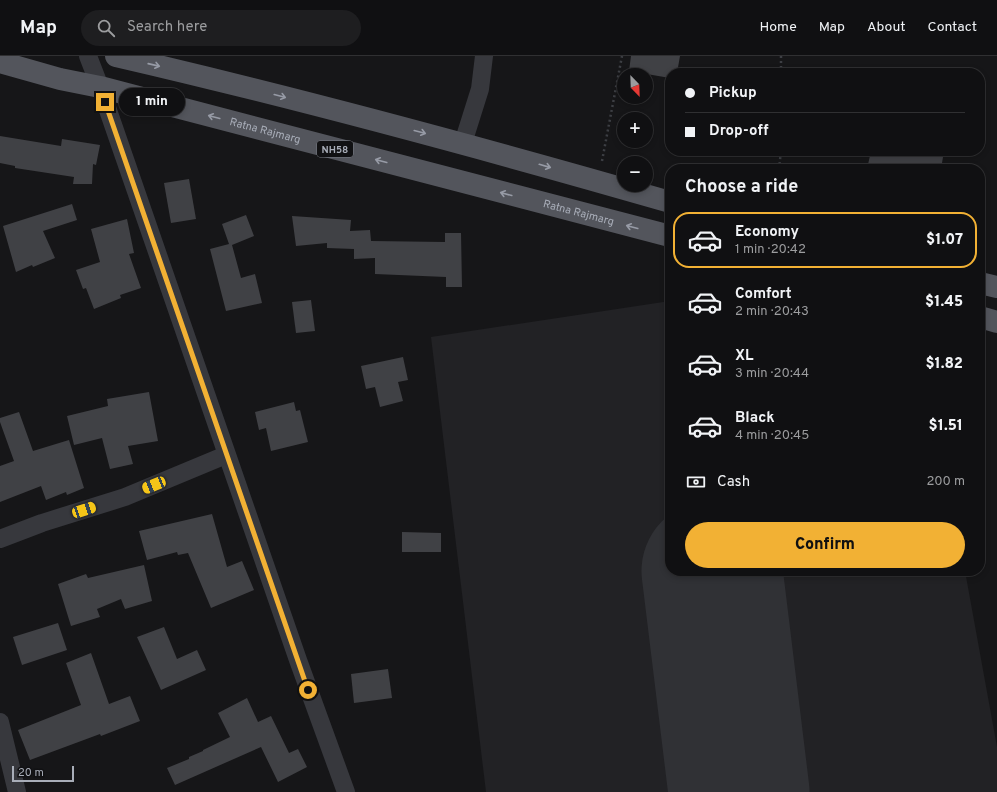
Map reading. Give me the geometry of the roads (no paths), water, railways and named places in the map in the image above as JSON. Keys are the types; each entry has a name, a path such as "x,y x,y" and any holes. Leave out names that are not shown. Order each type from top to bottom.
{"main road":[{"path":"116,56 210,78 463,144 665,201"},
{"name":"Ratna Rajmarg","path":"0,62 60,79 100,88 665,235"},
{"path":"985,284 997,287"},
{"path":"985,318 997,322"}],"street":[{"path":"88,56 226,455 346,792"},
{"path":"463,144 480,89 484,56"},
{"path":"0,539 42,523 126,497 226,455"},
{"path":"0,726 17,792"}]}
